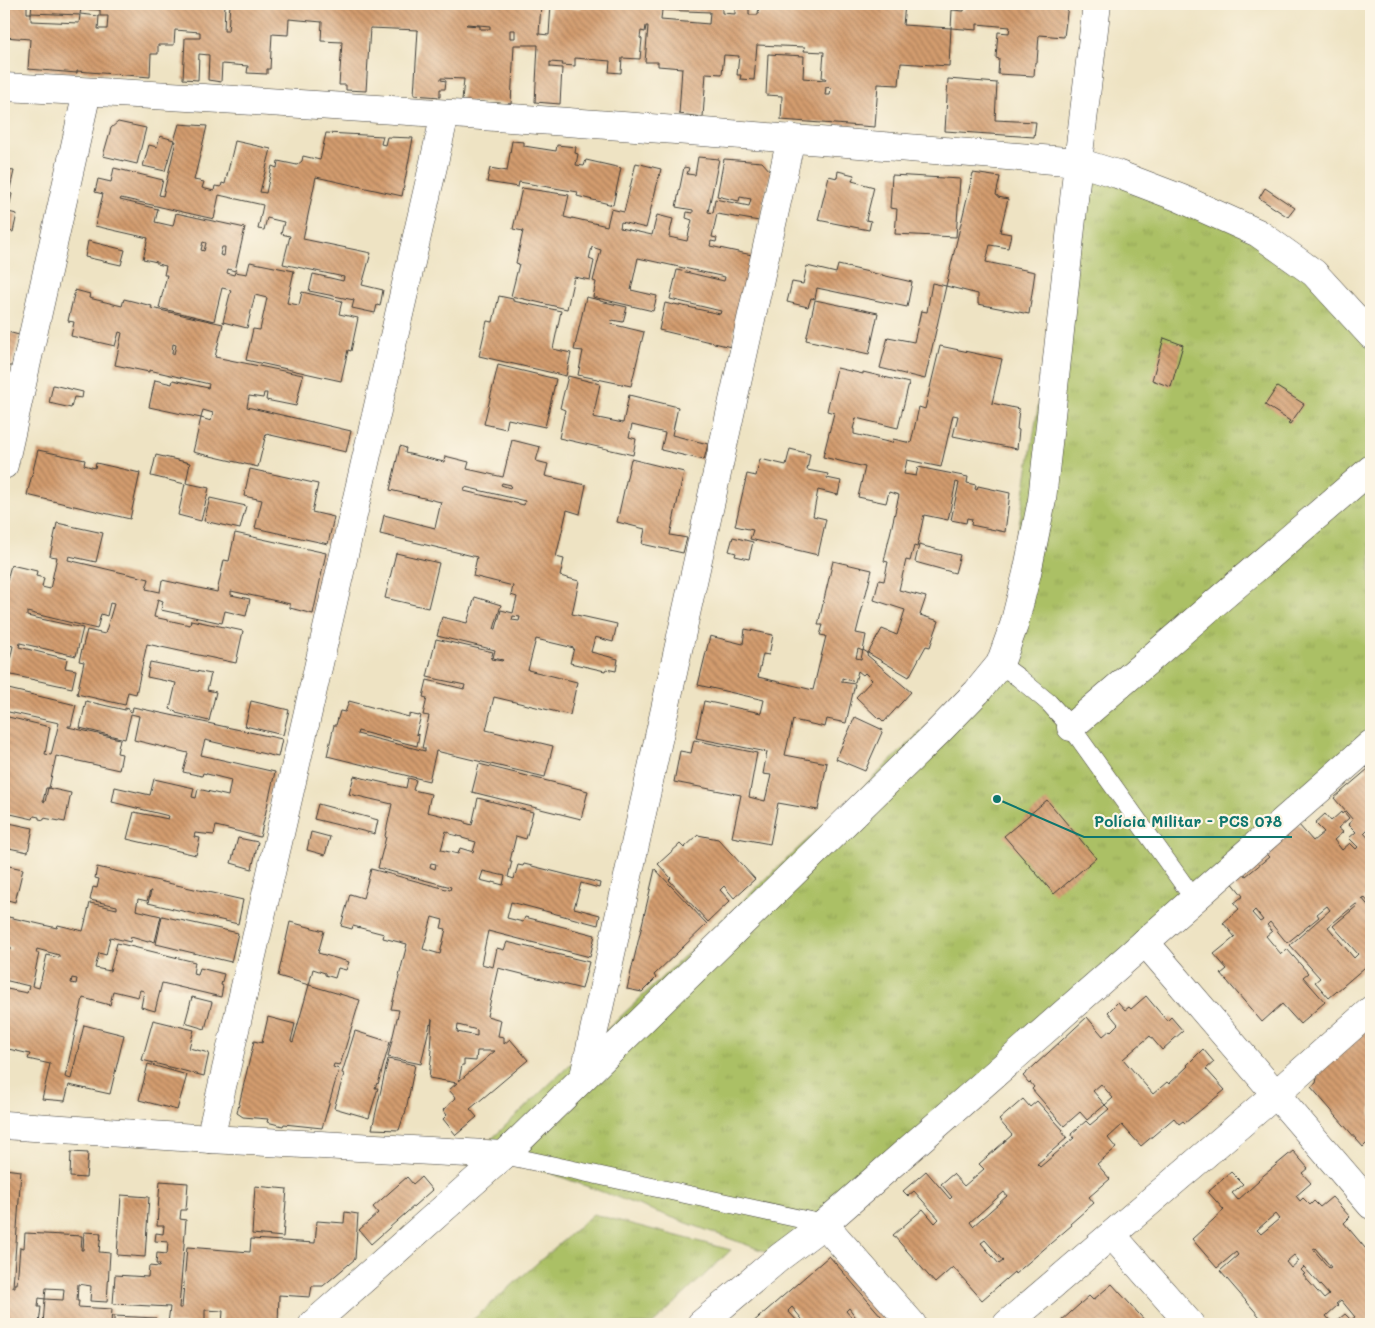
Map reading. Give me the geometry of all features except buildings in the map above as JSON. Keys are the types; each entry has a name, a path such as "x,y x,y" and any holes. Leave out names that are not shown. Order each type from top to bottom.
{"street":[{"path":"313,1324 504,1155 937,733 977,692 1000,664 1014,625 1042,500 1097,4"},
{"path":"4,88 445,114 791,138 1078,162 1117,174 1180,198 1258,233 1314,273 1371,335"},
{"path":"4,465 88,92"},
{"path":"210,1139 445,114"},
{"path":"584,1076 791,138"},
{"path":"1071,727 1371,469"},
{"path":"701,1324 780,1257 824,1224 1371,744"},
{"path":"1145,942 1371,1205"},
{"path":"1007,1324 1276,1094 1371,1010"},
{"path":"4,1125 210,1139 504,1155"},
{"path":"824,1224 912,1324"},
{"path":"1112,1235 1190,1324"}],"lane":[{"path":"1000,664 1050,703 1071,727 1194,899"},
{"path":"504,1155 824,1224"}],"green space":[{"path":"1078,162 1243,230 1313,279 1371,344 1371,744 780,1257 482,1148 997,660"},
{"path":"593,1214 731,1250 653,1324 468,1324"}],"place":[{"name":"Polícia Militar - PCS 078","path":"997,799"}]}
